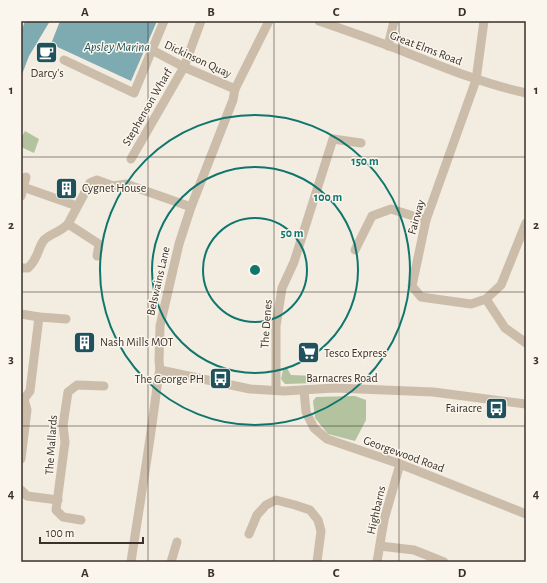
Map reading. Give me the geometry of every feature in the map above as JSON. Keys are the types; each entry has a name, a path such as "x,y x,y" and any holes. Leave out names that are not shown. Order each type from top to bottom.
{"street":[{"name":"Dickinson Quay","path":"64,60 134,93 164,21"},
{"name":"Stephenson Wharf","path":"131,159 184,67 201,21"},
{"name":"Belswains Lane","path":"131,562 160,370 160,326 179,244 191,207 233,100 235,89 269,21"},
{"name":"Great Elms Road","path":"319,21 476,80 498,87 526,93"},
{"path":"388,46 394,21"},
{"name":"Fairway","path":"484,21 476,80 426,220 412,286 421,297 471,304 486,299"},
{"name":"Dickinson Quay","path":"152,50 184,67 235,89"},
{"name":"The Denes","path":"276,390 276,326 282,288 294,262 333,139 361,143"},
{"path":"21,196 26,177"},
{"path":"21,268 28,268 34,262 44,239 64,229 90,183 97,180 113,186 126,184 191,207"},
{"path":"24,187 77,206"},
{"path":"355,250 372,216 391,209 426,220"},
{"path":"526,223 501,285 486,299 505,328 526,343"},
{"path":"68,224 99,244 97,256"},
{"path":"21,314 66,319"},
{"path":"21,459 27,410 22,399 30,391 39,317"},
{"name":"Barnacres Road","path":"160,370 250,389 268,391 335,388 433,392 526,404"},
{"name":"The Mallards","path":"81,520 63,517 56,510 65,442 63,426 68,392 77,385 104,386"},
{"name":"Georgewood Road","path":"304,390 306,412 314,428 327,439 400,464 526,514"},
{"name":"Highbarns","path":"377,562 384,520 400,464"},
{"path":"23,497 58,500"},
{"path":"249,534 257,515 266,505 276,500 310,510 318,520 321,531 317,562"},
{"path":"171,562 177,542"},
{"path":"380,546 414,550 444,562"}],"green space":[{"path":"25,131 39,139 34,153 21,147 21,138"},
{"path":"287,368 291,375 316,376 316,383 285,384 281,379 283,370"},
{"path":"355,396 366,400 366,420 355,441 328,434 315,418 313,401 316,397"}],"water":[{"path":"25,21 50,21 29,56 21,77 21,32"},
{"name":"Apsley Marina","path":"60,21 157,21 131,81 51,44"}],"place":[{"name":"Darcy's","path":"47,52"},
{"name":"Cygnet House","path":"66,188"},
{"name":"Nash Mills MOT","path":"85,342"},
{"name":"Tesco Express","path":"308,353"},
{"name":"The George PH","path":"220,379"},
{"name":"Fairacre","path":"497,408"}]}
